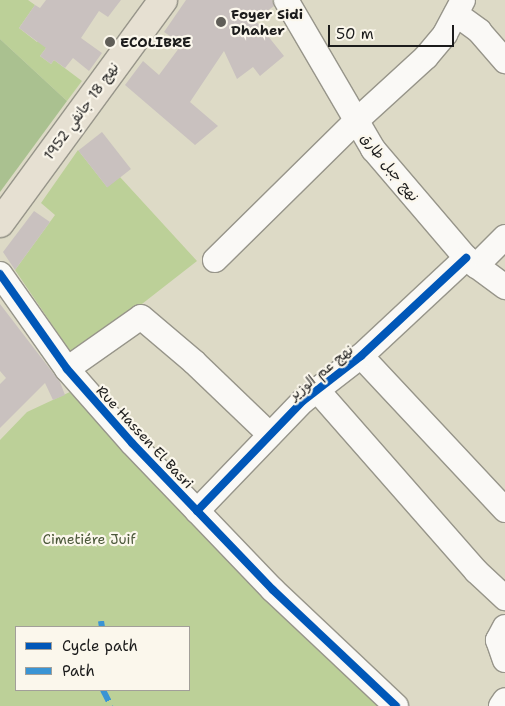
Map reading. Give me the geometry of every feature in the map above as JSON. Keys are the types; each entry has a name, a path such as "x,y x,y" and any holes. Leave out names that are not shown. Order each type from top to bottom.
{"main road":[{"name":"نهج 18 جانفي 1952","path":"0,223 162,0"}],"street":[{"name":"نهج جبل طارق","path":"286,0 373,150 471,262 505,287"},
{"path":"215,260 356,121 426,57 459,7 505,61"},
{"name":"نهج عم الوزير","path":"197,511 302,401 318,391 471,262 505,237"},
{"name":"Rue Hassen El Basri","path":"0,274 67,369 197,511 272,590 396,706"},
{"path":"67,369 141,317 194,362 270,435"},
{"path":"361,356 505,510"},
{"path":"318,391 476,571 505,598"},
{"path":"505,627 498,640 505,660"},
{"path":"501,706 505,700"}],"green space":[{"path":"0,0 28,0 35,5 19,28 37,42 41,38 49,44 40,56 51,64 54,60 82,81 67,101 0,39"},
{"path":"0,39 67,101 0,192"},
{"path":"78,150 107,187 120,177 197,261 74,357 15,270 55,215 41,203"},
{"name":"Cimetiére Juif","path":"72,391 390,706 0,706 0,440 27,412"}],"building":[{"path":"46,0 121,0 108,17 99,11 81,38 102,53 89,71 73,58 65,68 54,60 51,64 40,56 46,48 19,28 35,5 40,8"},
{"path":"186,0 272,0 274,6 255,20 284,56 260,76 253,67 237,79 224,51 190,102 218,126 195,145 125,85 143,61 159,75 182,44 164,32"},
{"path":"102,132 131,169 107,188 78,150"},
{"path":"34,211 50,222 15,270 3,252"},
{"path":"0,304 60,382 65,395 53,400 45,383 0,428 0,384 6,378 0,371"}],"marked path":[{"path":"101,621 102,626"},
{"path":"104,691 111,706"}],"cycle path":[{"path":"197,511 303,401 361,356 466,258"},
{"path":"0,274 67,369 132,443 273,590 396,706"}],"place":[{"name":"Foyer Sidi Dhaher","path":"221,22"},
{"name":"ECOLIBRE","path":"110,42"}]}
